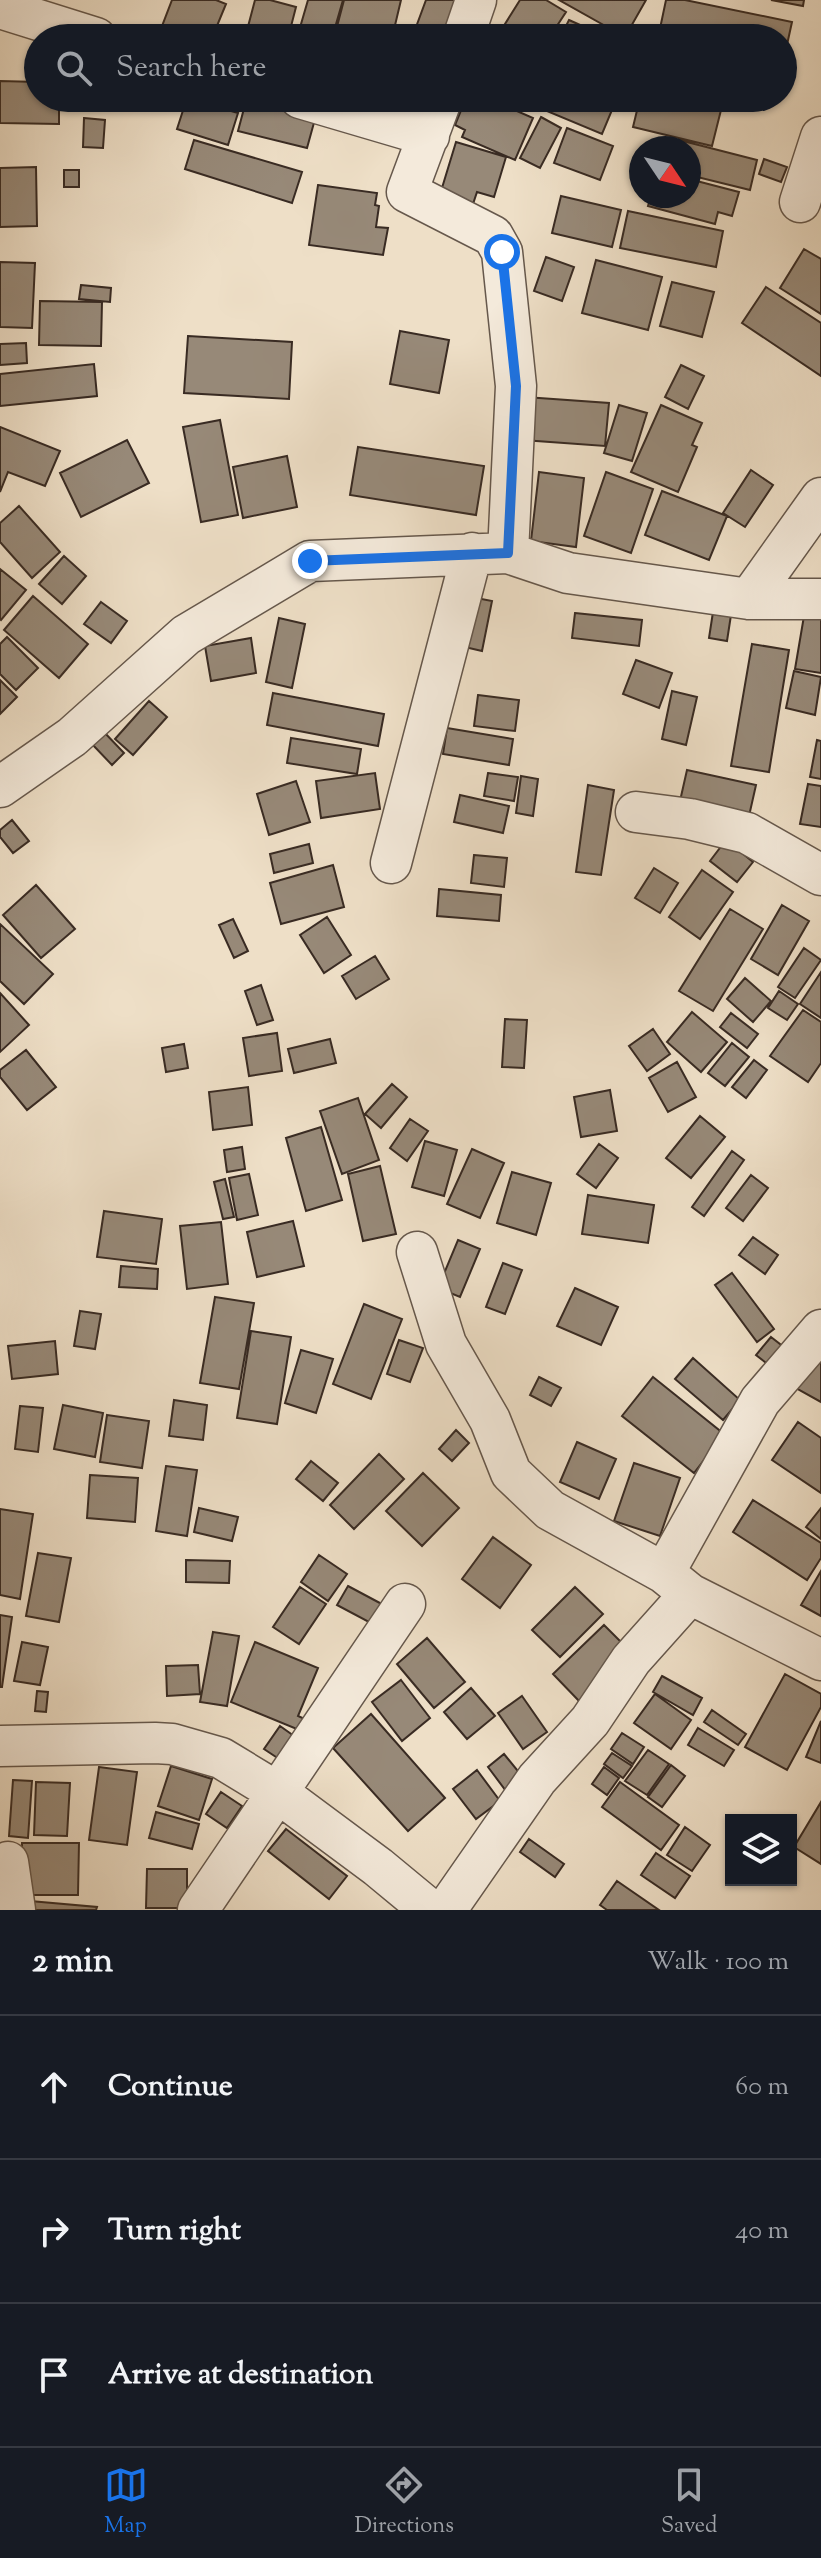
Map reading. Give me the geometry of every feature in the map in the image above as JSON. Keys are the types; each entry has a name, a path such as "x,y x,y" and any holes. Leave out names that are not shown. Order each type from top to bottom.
{"street":[{"path":"468,24 476,0"},
{"path":"0,8 51,24"},
{"path":"348,112 429,136"},
{"path":"391,863 490,553 516,386 502,252 493,236 407,192 437,112"},
{"path":"800,202 821,137"},
{"path":"749,599 821,498"},
{"path":"0,787 72,737 186,635 310,561 490,553 568,573 749,599 821,599"},
{"path":"636,812 690,819 747,833 821,875"},
{"path":"417,1252 446,1344 490,1420 511,1473 550,1510 821,1660"},
{"path":"446,1910 537,1779 590,1721 631,1660 677,1583 760,1401 821,1330"},
{"path":"198,1910 405,1604"},
{"path":"0,1746 172,1744 221,1758 277,1792 430,1910"},
{"path":"8,1862 15,1910"}],"building":[{"path":"172,0 216,0 226,4 218,24 163,24"},
{"path":"255,0 270,0 296,7 292,24 249,24"},
{"path":"308,0 343,0 336,24 301,24"},
{"path":"344,0 401,0 395,24 338,24"},
{"path":"426,0 456,0 447,24 417,24"},
{"path":"520,0 546,0 566,12 558,24 505,24"},
{"path":"559,0 646,0 632,24 602,24"},
{"path":"666,0 685,0 792,22 792,24 661,24"},
{"path":"771,0 804,0 803,6"},
{"path":"0,81 24,82 24,112 59,112 59,124 0,123"},
{"path":"182,112 238,113 228,145 177,129"},
{"path":"243,112 288,112 315,119 307,148 238,131"},
{"path":"460,112 519,112 533,118 515,160 462,137 465,130 455,125"},
{"path":"549,112 611,112 602,134"},
{"path":"637,112 720,112 712,146 701,143 701,136 670,136 633,127"},
{"path":"541,117 561,128 540,168 520,158"},
{"path":"84,118 105,120 103,148 83,147"},
{"path":"567,128 613,146 600,180 554,163"},
{"path":"194,140 302,172 292,203 185,169"},
{"path":"456,142 506,157 494,197 477,192 471,210 438,201"},
{"path":"701,146 757,160 750,190 701,178"},
{"path":"764,159 787,167 781,182 759,174"},
{"path":"36,167 37,226 0,227 0,168"},
{"path":"64,170 79,170 79,187 64,187"},
{"path":"701,182 739,192 732,216 718,212 715,224 655,208 701,208"},
{"path":"318,185 377,193 376,227 388,228 383,255 309,245"},
{"path":"561,196 621,210 612,247 552,233"},
{"path":"628,211 723,231 716,267 620,248"},
{"path":"804,249 821,259 821,314 780,288"},
{"path":"546,257 574,267 562,301 534,291"},
{"path":"596,260 662,277 648,330 582,313"},
{"path":"0,262 35,263 32,328 0,327"},
{"path":"672,282 714,292 702,337 660,326"},
{"path":"81,285 111,288 110,302 79,299"},
{"path":"766,287 821,323 821,376 742,323"},
{"path":"40,301 102,302 101,346 39,345"},
{"path":"400,331 449,340 439,393 390,384"},
{"path":"188,336 292,342 289,399 184,393"},
{"path":"26,343 27,363 0,365 0,344"},
{"path":"94,364 97,396 0,406 0,374"},
{"path":"681,365 704,376 688,409 665,397"},
{"path":"525,397 609,403 605,446 523,440"},
{"path":"619,405 647,413 632,461 604,453"},
{"path":"661,405 702,423 692,445 697,447 678,492 631,472"},
{"path":"220,420 238,515 201,522 183,427"},
{"path":"0,427 60,451 45,486 8,472 0,492"},
{"path":"127,440 149,483 81,517 60,473"},
{"path":"358,447 484,466 476,515 350,495"},
{"path":"287,456 297,507 243,518 233,467"},
{"path":"751,470 773,485 745,527 723,513"},
{"path":"539,472 584,478 576,547 531,541"},
{"path":"606,472 653,489 631,553 584,536"},
{"path":"662,491 727,516 709,560 645,535"},
{"path":"19,506 60,552 32,578 0,542 0,523"},
{"path":"64,556 86,576 62,604 39,584"},
{"path":"0,569 26,590 1,620 0,619"},
{"path":"33,596 88,644 59,678 4,630"},
{"path":"466,596 492,601 482,651 456,645"},
{"path":"101,602 127,621 111,643 84,624"},
{"path":"713,612 731,615 727,641 709,638"},
{"path":"575,613 642,620 639,646 572,638"},
{"path":"804,616 821,619 821,673 795,669"},
{"path":"279,618 305,624 292,688 266,682"},
{"path":"7,637 38,668 16,690 0,674 0,644"},
{"path":"251,638 256,673 211,681 205,646"},
{"path":"752,644 789,650 769,772 731,766"},
{"path":"636,660 672,673 659,708 623,694"},
{"path":"794,671 821,677 815,715 786,708"},
{"path":"0,680 17,697 0,714"},
{"path":"672,691 697,697 686,745 662,739"},
{"path":"273,693 384,714 378,746 267,725"},
{"path":"478,695 519,700 515,731 474,726"},
{"path":"149,701 167,717 133,755 115,739"},
{"path":"447,728 513,739 509,765 443,754"},
{"path":"103,731 124,753 112,765 91,743"},
{"path":"291,738 361,749 357,774 287,763"},
{"path":"817,740 821,741 821,779 810,777"},
{"path":"687,770 756,785 749,816 680,801"},
{"path":"375,773 380,809 321,818 316,781"},
{"path":"488,773 518,777 514,801 484,796"},
{"path":"521,776 538,779 533,816 516,813"},
{"path":"296,781 310,822 269,835 257,794"},
{"path":"808,784 821,786 821,827 800,824"},
{"path":"588,785 614,790 601,875 576,872"},
{"path":"460,795 509,806 503,833 454,822"},
{"path":"12,820 29,841 13,853 0,837 0,830"},
{"path":"726,840 753,862 737,882 710,861"},
{"path":"309,844 313,863 274,873 270,854"},
{"path":"474,855 507,858 504,887 471,883"},
{"path":"333,865 344,907 281,924 270,883"},
{"path":"654,868 678,883 660,913 635,898"},
{"path":"702,870 733,892 700,939 669,917"},
{"path":"36,885 75,929 41,958 3,915"},
{"path":"439,889 501,895 499,921 437,916"},
{"path":"782,905 809,921 778,975 751,959"},
{"path":"730,909 763,929 713,1011 679,991"},
{"path":"327,917 351,955 324,973 300,935"},
{"path":"233,919 248,951 234,958 219,925"},
{"path":"0,924 53,974 24,1004 0,981"},
{"path":"804,948 821,960 795,998 778,987"},
{"path":"375,956 389,979 356,999 342,976"},
{"path":"821,972 821,1018 800,1004"},
{"path":"745,978 771,1001 753,1022 727,999"},
{"path":"261,985 273,1020 257,1025 245,991"},
{"path":"779,991 798,1004 787,1020 768,1008"},
{"path":"0,993 29,1025 0,1052"},
{"path":"803,1010 821,1022 821,1063 808,1082 770,1056"},
{"path":"692,1012 727,1042 701,1072 667,1042"},
{"path":"731,1013 758,1034 747,1048 720,1027"},
{"path":"505,1019 527,1020 524,1068 502,1067"},
{"path":"653,1029 670,1054 647,1071 629,1046"},
{"path":"277,1033 282,1071 249,1076 243,1038"},
{"path":"330,1039 336,1063 294,1073 288,1049"},
{"path":"732,1043 749,1057 725,1086 708,1073"},
{"path":"184,1044 188,1068 166,1072 162,1048"},
{"path":"26,1050 56,1087 27,1110 0,1077 0,1070"},
{"path":"754,1060 767,1070 746,1098 732,1087"},
{"path":"677,1062 696,1097 668,1112 649,1078"},
{"path":"392,1084 407,1097 381,1128 365,1114"},
{"path":"248,1087 252,1125 213,1130 209,1092"},
{"path":"610,1090 617,1131 581,1137 574,1097"},
{"path":"358,1098 379,1160 342,1174 320,1111"},
{"path":"700,1116 725,1137 691,1178 666,1158"},
{"path":"410,1119 428,1131 407,1161 390,1148"},
{"path":"321,1127 342,1200 306,1211 286,1138"},
{"path":"425,1141 457,1150 444,1196 412,1187"},
{"path":"599,1144 618,1158 596,1188 577,1174"},
{"path":"242,1147 245,1169 227,1172 224,1150"},
{"path":"472,1149 504,1163 480,1218 447,1204"},
{"path":"732,1151 744,1160 704,1216 692,1207"},
{"path":"380,1166 396,1234 363,1241 348,1174"},
{"path":"512,1172 551,1183 536,1235 497,1223"},
{"path":"249,1174 258,1215 237,1220 229,1178"},
{"path":"751,1175 768,1188 743,1221 726,1208"},
{"path":"225,1179 234,1217 223,1219 214,1182"},
{"path":"588,1195 654,1205 648,1243 582,1234"},
{"path":"104,1211 162,1219 156,1264 97,1257"},
{"path":"293,1221 304,1266 257,1277 247,1232"},
{"path":"221,1222 228,1284 187,1289 180,1226"},
{"path":"753,1237 778,1255 765,1274 739,1255"},
{"path":"458,1240 480,1249 460,1297 438,1288"},
{"path":"503,1263 522,1270 505,1314 486,1307"},
{"path":"121,1266 158,1269 157,1289 119,1287"},
{"path":"732,1273 774,1329 757,1342 715,1285"},
{"path":"575,1288 618,1307 601,1345 557,1326"},
{"path":"215,1297 254,1303 239,1389 200,1383"},
{"path":"364,1304 402,1319 371,1399 333,1384"},
{"path":"80,1311 101,1314 95,1349 74,1346"},
{"path":"251,1331 291,1337 277,1424 237,1418"},
{"path":"771,1337 785,1348 770,1366 756,1355"},
{"path":"399,1340 423,1348 410,1382 387,1374"},
{"path":"55,1341 58,1374 12,1379 8,1346"},
{"path":"821,1343 821,1402 796,1388"},
{"path":"301,1350 333,1359 316,1413 285,1403"},
{"path":"693,1358 740,1400 723,1420 675,1379"},
{"path":"539,1377 561,1388 551,1406 530,1395"},
{"path":"653,1377 724,1434 694,1473 622,1416"},
{"path":"174,1400 207,1405 203,1440 169,1436"},
{"path":"63,1405 103,1413 95,1457 54,1449"},
{"path":"20,1406 43,1408 38,1452 15,1449"},
{"path":"107,1415 149,1421 142,1468 100,1462"},
{"path":"798,1422 821,1438 821,1493 772,1460"},
{"path":"456,1430 469,1443 452,1461 439,1449"},
{"path":"577,1442 616,1459 599,1499 560,1482"},
{"path":"379,1454 404,1479 354,1529 330,1505"},
{"path":"311,1461 338,1483 323,1501 296,1479"},
{"path":"634,1463 680,1478 660,1536 614,1521"},
{"path":"166,1466 197,1470 187,1536 156,1531"},
{"path":"423,1473 459,1508 422,1546 386,1511"},
{"path":"90,1475 138,1478 135,1522 87,1518"},
{"path":"753,1500 821,1543 821,1558 807,1580 733,1532"},
{"path":"199,1508 238,1517 232,1541 194,1532"},
{"path":"821,1508 821,1539 806,1527"},
{"path":"0,1509 33,1514 20,1599 0,1595"},
{"path":"493,1537 531,1565 500,1608 462,1579"},
{"path":"38,1553 71,1558 59,1622 26,1616"},
{"path":"319,1555 347,1574 328,1601 301,1582"},
{"path":"186,1560 230,1561 229,1583 186,1582"},
{"path":"821,1571 821,1616 801,1605"},
{"path":"348,1586 393,1610 382,1629 337,1605"},
{"path":"300,1587 326,1604 299,1644 273,1627"},
{"path":"575,1587 603,1614 560,1657 532,1630"},
{"path":"0,1615 12,1617 2,1687 0,1687"},
{"path":"604,1625 631,1652 580,1702 553,1674"},
{"path":"213,1632 239,1636 227,1706 200,1702"},
{"path":"427,1638 465,1682 434,1708 397,1664"},
{"path":"22,1642 48,1647 40,1685 14,1681"},
{"path":"255,1642 318,1668 298,1716 309,1721 304,1732 231,1702"},
{"path":"198,1665 200,1694 167,1696 166,1666"},
{"path":"785,1674 821,1694 821,1707 787,1770 745,1747"},
{"path":"662,1676 702,1698 693,1715 653,1692"},
{"path":"401,1680 430,1718 402,1741 372,1702"},
{"path":"471,1688 495,1716 467,1739 444,1712"},
{"path":"37,1691 48,1692 46,1712 35,1711"},
{"path":"655,1694 691,1720 671,1749 634,1723"},
{"path":"522,1696 547,1732 523,1749 498,1713"},
{"path":"712,1710 746,1734 738,1745 704,1722"},
{"path":"371,1714 445,1798 408,1831 333,1748"},
{"path":"821,1721 821,1763 806,1757"},
{"path":"280,1726 301,1741 285,1763 264,1749"},
{"path":"698,1728 734,1750 724,1766 688,1745"},
{"path":"622,1733 644,1747 633,1764 611,1749"},
{"path":"648,1750 669,1764 647,1795 625,1781"},
{"path":"612,1753 632,1766 623,1778 604,1764"},
{"path":"504,1754 526,1781 509,1795 488,1767"},
{"path":"671,1765 685,1776 662,1807 648,1797"},
{"path":"171,1766 212,1779 199,1820 158,1806"},
{"path":"99,1767 137,1772 127,1845 89,1840"},
{"path":"604,1767 619,1778 607,1795 592,1784"},
{"path":"477,1770 500,1801 476,1819 453,1789"},
{"path":"13,1780 32,1781 28,1838 9,1836"},
{"path":"36,1782 70,1783 67,1836 34,1835"},
{"path":"620,1782 679,1825 661,1850 602,1807"},
{"path":"221,1792 242,1806 227,1828 206,1814"},
{"path":"821,1802 821,1864 797,1849 797,1842"},
{"path":"156,1812 199,1824 192,1849 149,1838"},
{"path":"685,1827 710,1845 692,1871 667,1855"},
{"path":"286,1829 347,1876 329,1899 268,1851"},
{"path":"529,1839 564,1864 555,1877 520,1852"},
{"path":"22,1843 79,1843 78,1895 22,1895"},
{"path":"656,1853 690,1876 675,1898 641,1875"},
{"path":"147,1869 187,1869 187,1908 146,1908"},
{"path":"617,1881 659,1910 607,1910 600,1905"},
{"path":"30,1901 97,1907 96,1910 29,1910"}],"route":[{"path":"310,561 508,553 516,386 502,252"}]}
